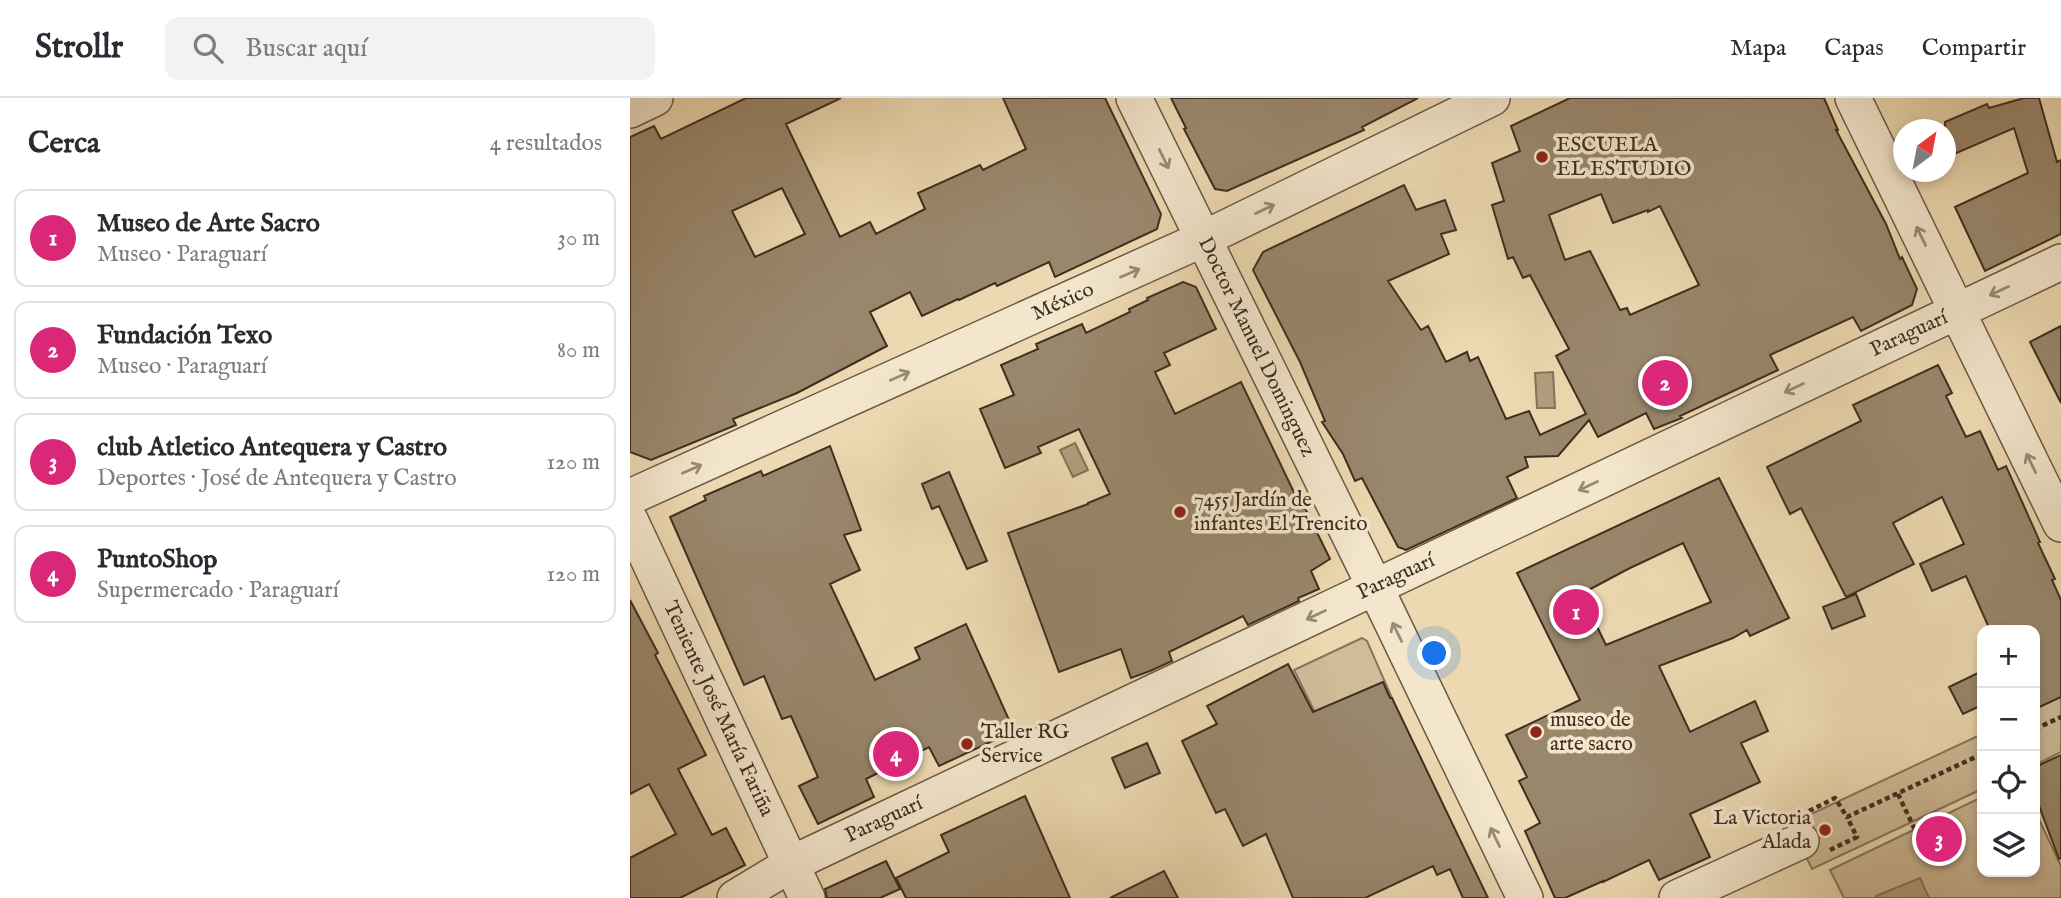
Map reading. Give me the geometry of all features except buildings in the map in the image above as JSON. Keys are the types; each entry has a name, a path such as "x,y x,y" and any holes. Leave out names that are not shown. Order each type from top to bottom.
{"street":[{"path":"630,110 655,98"},
{"name":"Doctor Manuel Dominguez","path":"1134,98 1525,898"},
{"name":"México","path":"630,497 1203,239 1492,98"},
{"path":"1853,98 2061,524"},
{"name":"Paraguarí","path":"734,898 791,864 2061,262"},
{"name":"Teniente José María Fariña","path":"630,520 807,898"},
{"path":"1677,898 1801,841"}],"path":[{"path":"2040,727 2061,717"},
{"path":"1801,841 1794,819 1835,798 1847,817 1977,756"},
{"path":"1898,794 1917,834 1935,832"}],"shaded area":[{"path":"1553,372 1555,408 1537,408 1535,373"},
{"path":"1075,443 1088,470 1073,477 1060,450"},
{"path":"1362,638 1367,641 1392,698 1383,682 1344,699 1329,741 1294,670"},
{"path":"2061,697 2061,752 2040,762 2040,751 2040,707"},
{"path":"1977,736 1977,791 1812,869 1790,824"},
{"path":"1977,799 1977,877 2040,877 2040,822 2061,866 2061,898 1844,898 1830,870"},
{"path":"1920,878 1929,898 1876,896"}],"place":[{"name":"ESCUELA EL ESTUDIO","path":"1542,157"},
{"name":"Fundación Texo","path":"1665,383"},
{"name":"7455 Jardín de infantes El Trencito","path":"1180,512"},
{"name":"Museo de Arte Sacro","path":"1576,612"},
{"name":"museo de arte sacro","path":"1536,732"},
{"name":"Taller RG Service","path":"967,744"},
{"name":"PuntoShop","path":"896,754"},
{"name":"La Victoria Alada","path":"1825,830"},
{"name":"club Atletico Antequera y Castro","path":"1939,839"}]}
